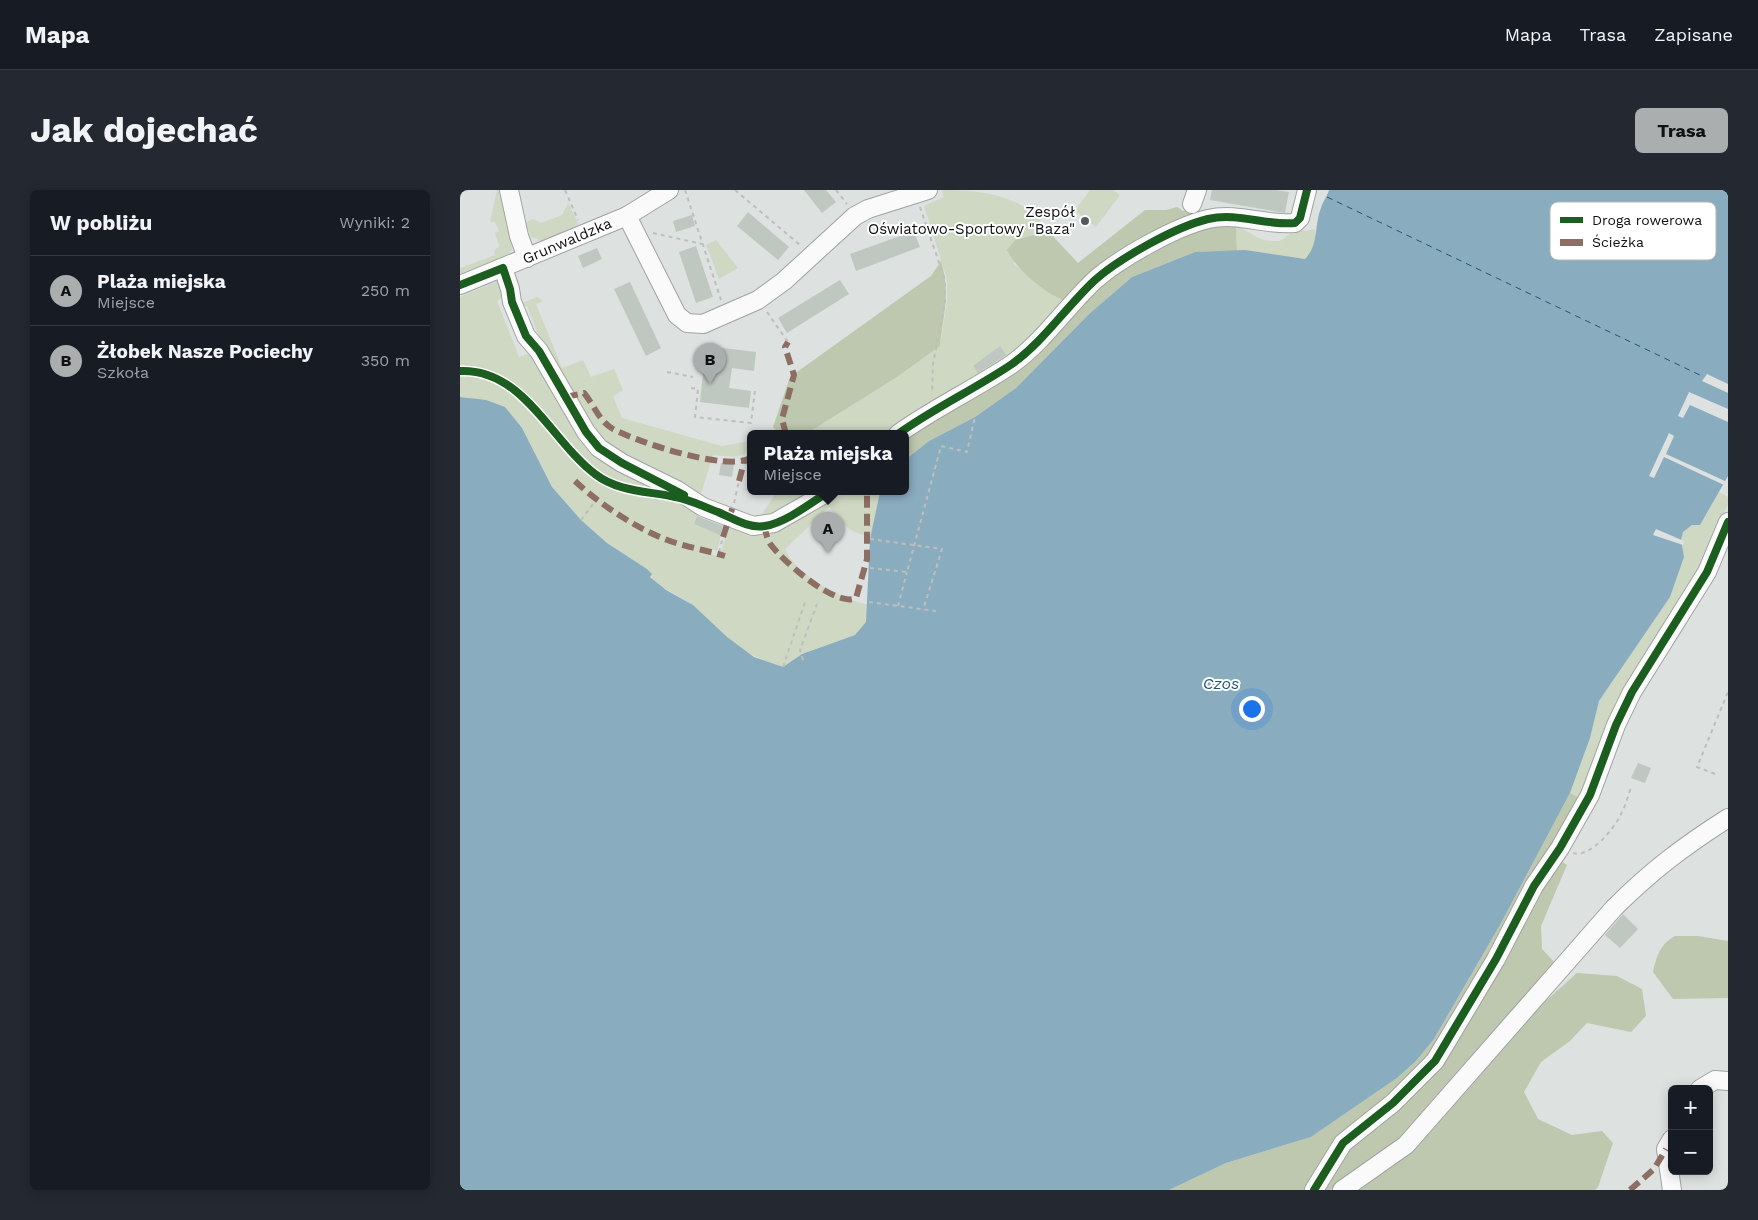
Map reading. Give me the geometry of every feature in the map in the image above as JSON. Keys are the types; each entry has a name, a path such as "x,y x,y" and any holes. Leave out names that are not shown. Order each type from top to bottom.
{"street":[{"path":"509,190 519,236 527,258"},
{"path":"627,216 681,320 694,324 703,324 758,300 784,281 811,254 855,216 868,209 928,190"},
{"path":"904,430 1012,364 1057,322 1095,280 1120,261 1177,230 1207,220 1229,216 1292,223 1300,218 1307,190"},
{"name":"Grunwaldzka","path":"460,285 627,216 659,193"},
{"path":"503,268 512,302 526,336 539,351 586,432 599,448 622,464 677,490 703,507 753,526 774,523 823,495"},
{"path":"1314,1190 1343,1143 1394,1103 1434,1061 1496,959 1534,886 1590,795 1616,725 1632,692 1707,572 1728,522"},
{"path":"1342,1190 1406,1146 1614,908 1660,864 1728,818"},
{"path":"1707,1085 1715,1080 1728,1081"},
{"path":"1668,1146 1666,1149 1668,1163"},
{"path":"1670,1175 1672,1190"}],"path":[{"path":"565,190 578,218"},
{"path":"685,190 726,314"},
{"path":"735,190 811,254"},
{"path":"836,190 855,216"},
{"path":"921,209 945,280 945,303 931,375 932,401 937,410"},
{"path":"638,237 654,232 702,244"},
{"path":"758,300 788,342"},
{"path":"667,372 693,377"},
{"path":"691,388 698,390 695,417 751,423 755,390"},
{"path":"898,606 941,446 966,452 975,417"},
{"path":"734,503 739,481"},
{"path":"581,520 594,503"},
{"path":"719,552 723,537"},
{"path":"870,539 942,549 923,610"},
{"path":"870,568 907,572"},
{"path":"783,667 806,599"},
{"path":"869,602 936,611"},
{"path":"804,660 800,650 817,604"},
{"path":"1715,774 1697,767 1728,692"},
{"path":"1572,852 1578,854 1589,850 1613,827 1620,817 1631,786"}],"green space":[{"path":"497,190 500,190 512,250 507,255 460,275 460,268 495,255 494,251 499,246 495,233 499,231 495,222 490,222"},
{"path":"942,190 987,193 1010,200 1033,213 1048,231 1015,240 1014,264 1056,297 1069,303 1038,336 899,430 812,430 897,377 940,346 947,301 947,279 924,206 944,197"},
{"path":"1090,190 1113,190 1120,195 1096,227 1075,211"},
{"path":"568,203 579,225 543,241 531,237 525,223 533,219 541,223 562,215"},
{"path":"1177,207 1183,211 1197,209 1202,218 1069,303 1042,288 1018,267 1007,250 1015,240 1048,231 1078,263 1145,210 1166,210"},
{"path":"1219,222 1236,226 1237,251 1195,252 1132,277 1089,314 1016,388 975,417 929,441 909,457 909,432 955,404 1104,279 1184,233"},
{"path":"1236,226 1261,239 1272,241 1280,241 1297,229 1306,231 1315,229 1315,241 1311,252 1305,259 1237,251"},
{"path":"716,240 738,268 719,279 706,245"},
{"path":"941,261 946,294 940,346 897,377 812,430 776,430 773,427 790,377 931,276"},
{"path":"500,280 505,296 497,301 519,357 536,351 607,457 650,490 614,480 585,461 538,407 504,377 483,369 460,367 460,297"},
{"path":"537,297 543,301 536,304 562,368 583,360 591,377 614,369 623,390 613,397 622,418 722,446 747,442 747,453 735,457 713,455 699,500 602,446 544,349 527,306 520,308 522,303"},
{"path":"460,374 479,375 496,382 512,392 526,405 577,463 594,476 631,494 675,501 700,510 694,524 721,535 717,551 712,549 711,554 724,558 726,554 721,552 730,522 751,531 827,495 879,495 871,536 852,530 842,523 829,507 785,549 799,568 821,585 846,598 869,605 867,622 855,635 802,654 783,667 753,655 735,644 718,630 689,602 661,586 650,576 647,569 607,543 581,520 552,487 522,428 470,398 460,397"},
{"path":"1719,492 1728,497 1728,504 1718,525 1703,569 1581,799 1570,793 1590,738 1599,701 1670,597 1684,557 1681,540 1683,532 1692,525 1700,525"},
{"path":"775,495 818,495 789,512 757,521"},
{"path":"1570,793 1581,799 1552,856 1567,865 1541,926 1542,949 1558,966 1402,1139 1330,1190 1169,1190 1226,1163 1311,1137 1397,1078 1416,1061 1434,1039 1500,925"},
{"path":"1675,936 1698,936 1728,941 1728,998 1673,999 1653,972 1662,947"},
{"path":"1577,973 1617,976 1642,989 1646,1016 1631,1032 1587,1023 1570,1041 1541,1062 1524,1092 1538,1119 1572,1135 1602,1131 1613,1143 1598,1187 1595,1190 1355,1190 1411,1152 1539,1007"}],"water":[{"name":"Czos","path":"1329,190 1728,190 1728,476 1700,525 1692,525 1683,532 1681,540 1684,557 1670,597 1599,701 1590,738 1570,793 1500,925 1434,1039 1416,1061 1397,1078 1311,1137 1226,1163 1169,1190 460,1190 460,397 486,400 505,407 522,428 552,487 581,520 607,543 647,569 652,574 650,577 666,590 693,605 727,637 754,657 783,667 802,654 855,635 866,622 870,539 879,495 909,495 909,457 929,441 975,417 1016,388 1089,314 1132,277 1195,252 1245,250 1305,259 1312,248 1322,206"}],"pier":[{"path":"1707,374 1728,384 1728,393 1702,381"},
{"path":"1689,392 1728,409 1728,422 1690,405 1683,418 1678,416"},
{"path":"1669,433 1674,436 1666,454 1725,481 1724,485 1664,457 1654,478 1649,476"},
{"path":"1656,529 1684,541 1683,545 1653,535"}],"building":[{"path":"804,190 826,190 836,202 822,213"},
{"path":"1212,190 1276,190 1289,192 1285,213 1210,200"},
{"path":"748,212 789,247 778,260 737,226"},
{"path":"692,215 695,226 676,232 673,221"},
{"path":"914,231 920,247 856,271 850,254"},
{"path":"696,246 713,297 696,303 679,252"},
{"path":"597,248 602,259 583,268 578,256"},
{"path":"840,280 849,294 787,333 778,318"},
{"path":"630,282 661,348 646,356 614,289"},
{"path":"706,346 756,352 754,371 732,368 729,388 751,391 749,408 700,402"},
{"path":"1000,346 1006,355 978,373 973,366"},
{"path":"721,463 734,465 732,477 719,475"},
{"path":"697,516 723,526 720,535 694,524"},
{"path":"1638,763 1651,768 1645,783 1631,778"},
{"path":"1623,914 1638,929 1620,948 1605,935"}],"ferry route":[{"path":"1327,197 1704,377"}],"marked path":[{"path":"785,430 782,419 794,375 785,347 788,342"},
{"path":"566,397 584,393 608,426 625,435 661,448 682,454 723,461 747,459"},
{"path":"739,481 744,462"},
{"path":"575,481 609,509 636,525 676,543 725,556"},
{"path":"764,526 771,545 798,571 823,590 847,599 856,598 867,559 867,495"},
{"path":"723,537 734,503"},
{"path":"1630,1190 1654,1169 1666,1149"}],"cycle path":[{"path":"904,430 984,382 1024,355 1095,280 1148,244 1195,223 1219,217 1273,223 1295,223 1300,218 1307,190"},
{"path":"460,285 503,268 512,302 526,336 539,351 586,432 599,448 622,463 684,495"},
{"path":"460,371 482,373 502,381 535,409 579,460 604,480 623,488 686,499 741,522 759,527 790,517 824,495"},
{"path":"1314,1190 1343,1143 1393,1103 1435,1061 1496,959 1534,886 1560,848 1590,795 1616,725 1632,692 1707,572 1728,522"}],"place":[{"name":"Zespół Oświatowo-Sportowy \"Baza\"","path":"1085,221"},
{"name":"Żłobek Nasze Pociechy","path":"710,384"},
{"name":"Plaża miejska","path":"828,553"}]}
